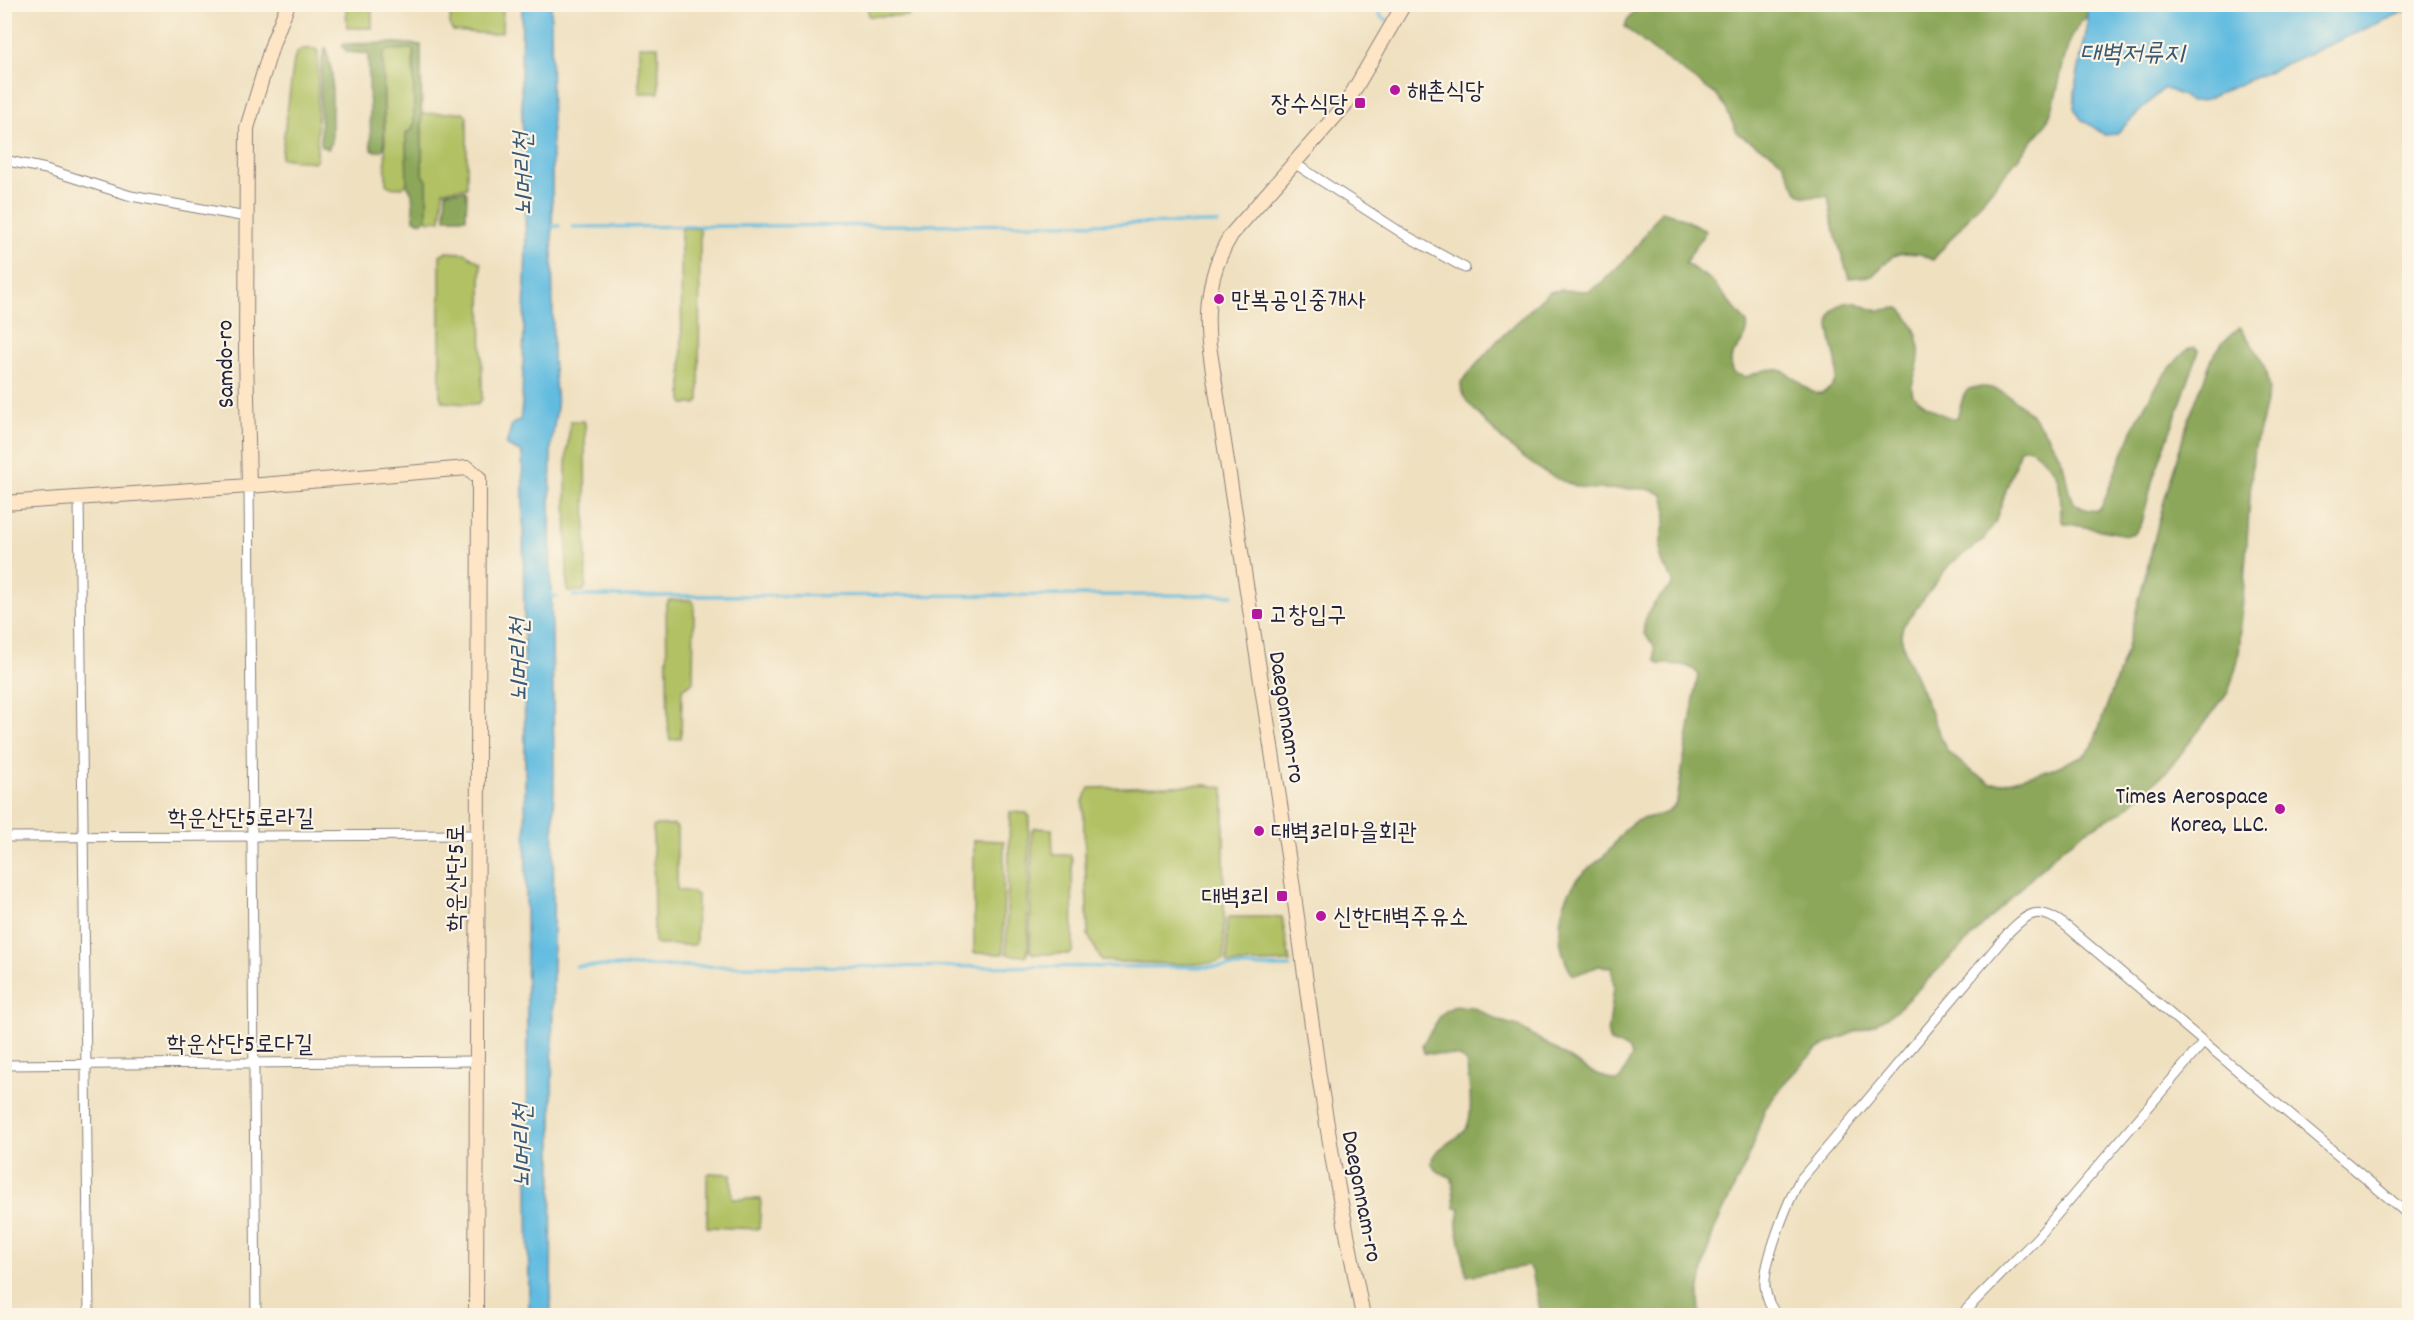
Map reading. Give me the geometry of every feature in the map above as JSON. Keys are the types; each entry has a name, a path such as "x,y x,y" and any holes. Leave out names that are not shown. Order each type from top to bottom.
{"street":[{"name":"Samdo-ro","path":"249,486 246,352 247,128 270,51 288,4"},
{"name":"Daegonnam-ro","path":"1363,1316 1319,1076 1293,888 1273,770 1207,327 1209,292 1221,253 1242,221 1346,104 1404,4"},
{"path":"4,159 46,169 131,196 246,218"},
{"path":"1294,163 1406,235 1464,267"},
{"name":"학운산단5로","path":"249,486 468,468 479,478 476,1316"},
{"path":"4,503 249,486 250,836 256,1316"},
{"path":"79,498 88,1316"},
{"name":"학운산단5로라길","path":"4,837 477,835"},
{"path":"1778,1316 1767,1297 1765,1279 1791,1197 1800,1180 2009,932 2026,915 2032,913 2048,914 2065,925 2409,1216"},
{"path":"1960,1315 2037,1238 2203,1043"},
{"name":"학운산단5로다길","path":"4,1065 477,1061"}],"green space":[{"path":"1629,4 2087,4 2087,16 2071,39 2055,99 2044,127 1933,260 1921,254 1903,253 1893,256 1872,276 1849,278 1833,227 1828,196 1805,197 1797,192 1783,163 1773,154 1738,134 1723,103 1716,95 1625,27 1627,20 1634,12"},
{"path":"346,5 372,5 372,28 347,28"},
{"path":"451,5 503,5 502,32 491,34 453,31 450,26"},
{"path":"867,5 910,5 910,14 908,16 869,16"},
{"path":"344,44 421,45 422,173 427,181 427,218 422,222 414,220 412,193 407,184 406,136 414,124 414,51 412,49 388,50 383,54 384,148 380,151 373,151 368,54 347,52 342,46"},
{"path":"639,46 658,46 659,93 639,93"},
{"path":"326,48 332,73 332,142 328,149 321,146 320,110 321,66"},
{"path":"302,49 318,51 317,159 314,162 281,158 294,60 296,54"},
{"path":"413,49 414,124 412,130 406,135 407,184 394,188 386,184 383,54 388,50"},
{"path":"463,112 467,117 467,187 443,191 441,220 429,221 427,218 427,181 422,173 422,114"},
{"path":"465,190 467,194 466,218 445,218 446,192"},
{"path":"1661,211 1676,215 1706,231 1685,263 1711,280 1747,323 1745,336 1731,359 1733,373 1745,377 1775,369 1786,372 1809,390 1820,393 1826,391 1834,383 1837,372 1829,322 1833,312 1847,302 1877,310 1900,308 1911,322 1919,345 1918,362 1912,385 1913,395 1940,414 1952,418 1957,418 1964,394 1969,389 1984,387 1998,390 2012,398 2037,421 2056,448 2073,501 2078,506 2089,510 2099,510 2102,506 2136,422 2159,383 2189,348 2195,347 2199,351 2152,482 2142,523 2135,533 2127,535 2064,523 2061,519 2059,485 2054,470 2028,447 2020,449 1995,523 1983,540 1949,565 1903,626 1901,636 1905,652 1947,751 1972,772 1991,783 2001,783 2050,770 2084,755 2092,747 2125,655 2163,505 2188,421 2212,358 2222,343 2240,327 2259,355 2266,372 2269,390 2253,455 2239,655 2235,672 2227,694 2169,769 2123,811 2088,830 2061,849 1895,1012 1875,1024 1830,1042 1814,1052 1787,1080 1765,1109 1747,1161 1714,1230 1704,1264 1699,1295 1700,1315 1541,1315 1532,1270 1528,1266 1467,1276 1457,1227 1460,1208 1455,1208 1452,1178 1439,1172 1433,1166 1432,1160 1441,1148 1466,1129 1470,1115 1470,1096 1466,1062 1458,1056 1424,1053 1422,1045 1441,1015 1447,1010 1455,1006 1473,1007 1500,1021 1518,1026 1588,1070 1614,1081 1620,1080 1632,1056 1628,1049 1610,1042 1608,1035 1614,987 1612,967 1599,966 1575,975 1571,973 1562,948 1560,922 1567,897 1574,885 1582,874 1604,856 1626,829 1640,819 1664,814 1674,807 1677,801 1698,674 1685,666 1659,664 1655,660 1654,645 1644,634 1648,613 1673,584 1660,558 1660,542 1666,511 1663,495 1645,489 1584,488 1548,474 1524,458 1490,427 1467,401 1462,392 1461,382 1498,340 1549,292 1589,291 1602,282 1632,253"},
{"path":"683,228 700,230 699,400 696,404 684,404 682,400 681,230"},
{"path":"445,252 465,253 481,263 482,399 477,405 443,402 440,396 440,255"},
{"path":"570,421 585,423 586,587 583,591 569,592 567,590 566,465"},
{"path":"669,600 691,600 694,604 693,682 682,689 681,738 670,740 666,605"},
{"path":"1206,785 1224,788 1224,960 1203,964 1102,961 1088,935 1083,802 1089,788"},
{"path":"1010,812 1027,813 1029,817 1028,951 1026,956 1006,953"},
{"path":"674,825 677,828 677,890 697,895 696,943 694,945 658,945 654,942 653,827"},
{"path":"1035,828 1052,829 1053,855 1070,855 1072,859 1073,950 1070,954 1033,954 1030,951 1032,831"},
{"path":"974,840 1004,841 1003,954 974,953"},
{"path":"1229,917 1282,917 1290,962 1229,964 1227,962 1227,919"},
{"path":"710,1173 731,1174 732,1199 761,1199 759,1229 707,1227 707,1175"}],"water":[{"name":"대벽저류지","path":"2409,4 2410,9 2202,101 2190,102 2183,96 2164,88 2116,134 2105,135 2081,119 2074,108 2076,82 2087,29 2087,5"},
{"path":"522,5 551,5 553,358 557,406 551,447 550,520 554,765 551,1316 529,1315 523,488 522,453 506,445 512,424 520,420 522,405 526,244 521,79"}],"waterway":[{"path":"1376,4 1381,17 1387,20"},
{"path":"573,227 1218,223"},
{"path":"549,227 559,226"},
{"path":"573,596 1232,595"},
{"path":"547,596 557,596"},
{"path":"576,966 1290,967"}],"place":[{"name":"해촌식당","path":"1395,90"},
{"name":"장수식당","path":"1360,103"},
{"name":"만복공인중개사","path":"1219,299"},
{"name":"고창입구","path":"1257,614"},
{"name":"Times Aerospace Korea, LLC.","path":"2280,809"},
{"name":"대벽3리마을회관","path":"1259,831"},
{"name":"대벽3리","path":"1282,896"},
{"name":"신한대벽주유소","path":"1321,916"}],"water label":[{"name":"뇌머리천","path":"522,174"},
{"name":"뇌머리천","path":"518,660"},
{"name":"뇌머리천","path":"521,1146"}]}
